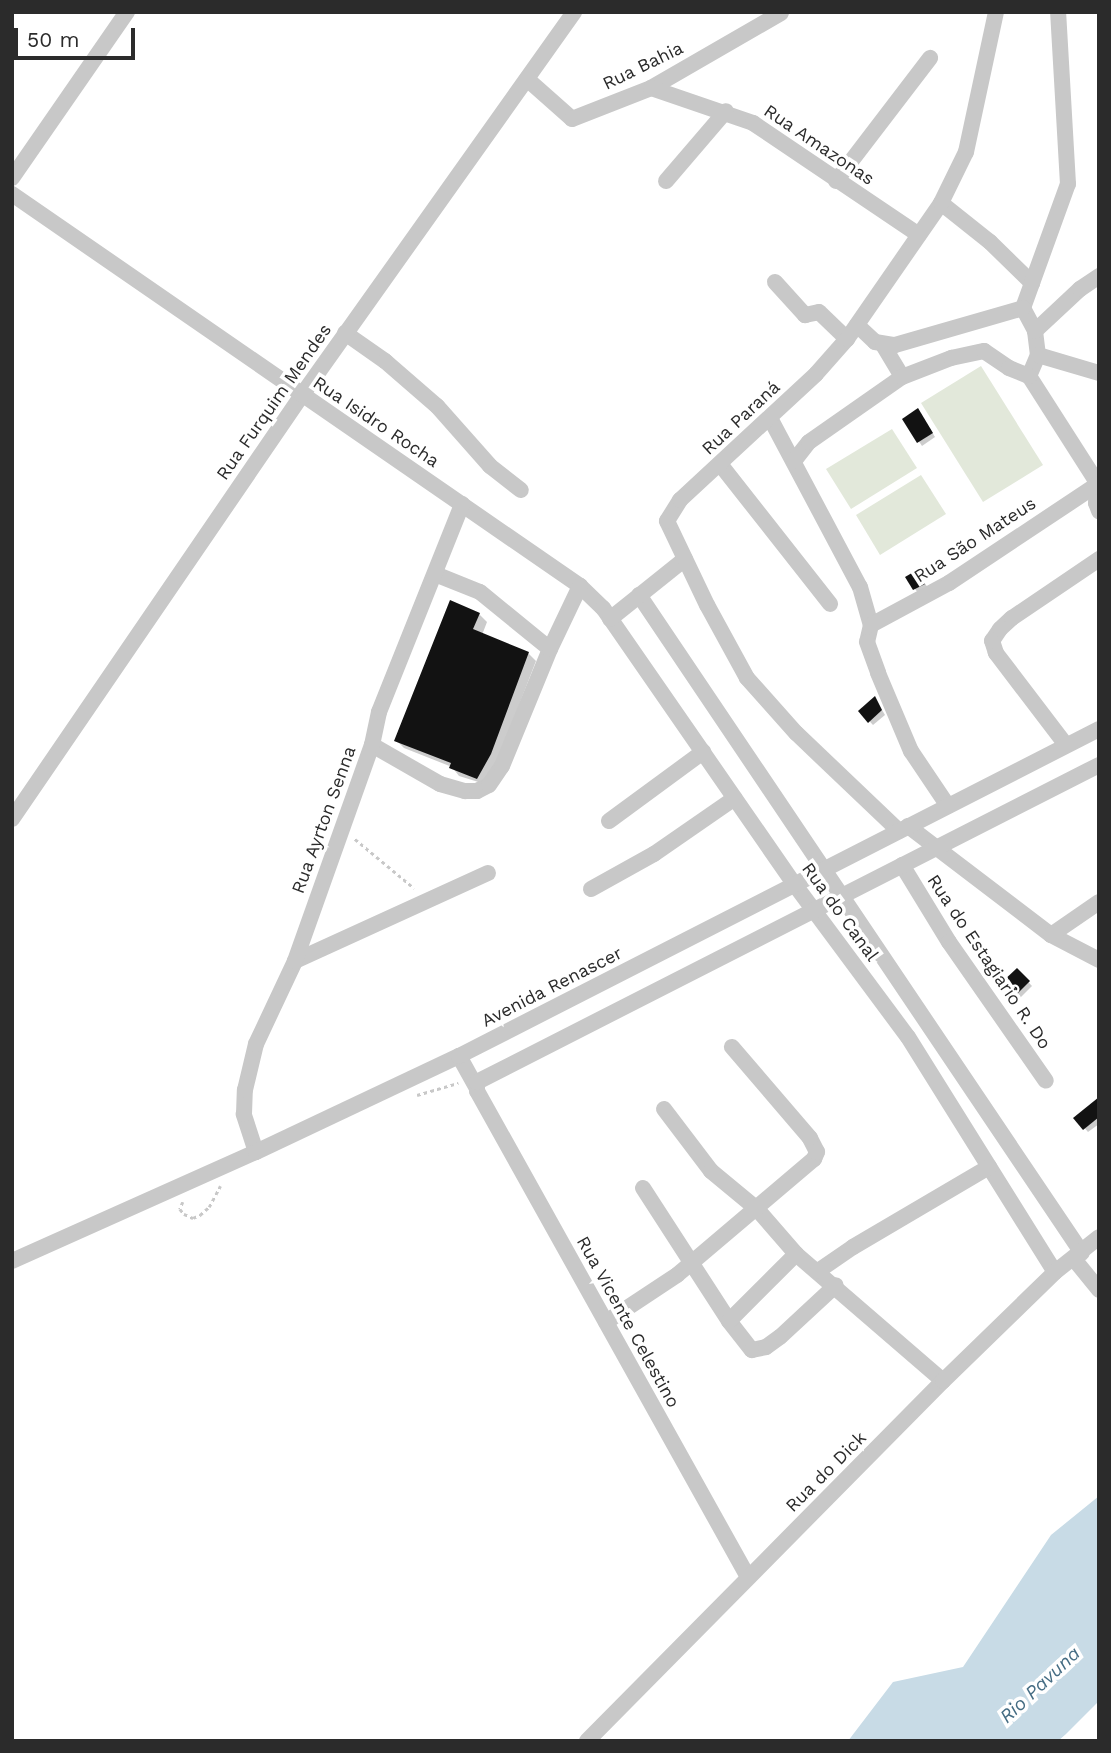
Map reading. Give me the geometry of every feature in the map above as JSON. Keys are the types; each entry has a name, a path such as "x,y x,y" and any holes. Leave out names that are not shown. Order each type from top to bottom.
{"street":[{"path":"12,178 127,12"},
{"name":"Rua Furquim Mendes","path":"12,819 345,333 574,12"},
{"name":"Rua Paraná","path":"996,12 966,152 941,203 847,339 770,418 671,510 667,521 735,660 747,678 796,733 904,829 935,848 1051,935 1099,960"},
{"path":"1029,376 1038,355 1035,331 1023,308 1068,184 1058,12"},
{"name":"Rua Bahia","path":"527,79 572,118 651,88 782,13"},
{"path":"836,181 930,58"},
{"name":"Rua Amazonas","path":"651,88 726,111 753,123 919,234"},
{"path":"666,181 726,111"},
{"name":"Rua Isidro Rocha","path":"12,194 580,586"},
{"path":"941,203 990,242 1032,283"},
{"path":"1035,331 1080,289 1099,276"},
{"path":"775,282 805,315 819,312 847,339"},
{"path":"883,345 902,344 1023,308"},
{"path":"857,325 883,345 902,377"},
{"path":"345,333 385,361 437,406 490,466 521,490"},
{"path":"794,461 809,442 902,377 951,358 984,351 1009,368 1029,376 1098,484 1096,503 1099,511"},
{"path":"1038,355 1099,373"},
{"path":"770,418 860,587 871,625 867,642 911,751 948,806"},
{"path":"720,464 830,604"},
{"name":"Rua São Mateus","path":"871,625 949,583 1098,484"},
{"name":"Rua Ayrton Senna","path":"256,1152 244,1114 249,1069 256,1045 295,961 372,745 379,712 462,504"},
{"path":"610,619 685,559"},
{"path":"1066,745 996,653 992,641 1012,618 1099,559"},
{"path":"435,574 480,592 550,649"},
{"path":"372,745 440,784 465,791 489,785 502,765 550,649 580,586"},
{"name":"Rua do Canal","path":"580,586 610,619 795,885 908,1037 1055,1272"},
{"path":"639,595 841,897 1089,1249 1099,1290"},
{"name":"Avenida Renascer","path":"12,1261 256,1152 458,1056 1099,729"},
{"path":"609,821 703,752"},
{"path":"476,1086 479,1080 1099,765"},
{"path":"592,889 654,854 735,798"},
{"name":"Rua do Estagiario R. Do","path":"902,864 949,942 1046,1081"},
{"path":"295,961 488,873"},
{"path":"1051,935 1099,902"},
{"path":"606,1322 650,1295 692,1262 805,1168 817,1152 810,1138 732,1047"},
{"name":"Rua Vicente Celestino","path":"458,1056 748,1577"},
{"path":"664,1109 711,1171 757,1209 796,1254 836,1285 943,1381"},
{"path":"818,1271 853,1247 989,1167"},
{"path":"643,1188 744,1343 757,1350 780,1337 836,1285"},
{"name":"Rua do Dick","path":"587,1741 943,1381 1055,1272 1089,1249"},
{"path":"729,1321 796,1254"}],"path":[{"path":"342,828 427,900"},
{"path":"185,1199 180,1209 184,1214 193,1218 200,1215 209,1207 223,1181 212,1186"}],"shaded area":[{"path":"981,366 1043,465 983,502 921,403"},
{"path":"892,429 917,468 851,509 826,469"},
{"path":"921,475 946,514 880,555 856,515"}],"water":[{"name":"Rio Pavuna","path":"1099,1496 1099,1701 1066,1734 1058,1741 848,1741 893,1682 963,1667 1051,1535"}],"building":[{"path":"918,408 933,433 917,443 902,419"},
{"path":"917,570 925,584 913,590 905,577"},
{"path":"450,600 480,613 473,629 529,652 491,754 477,779 449,768 451,763 394,741"},
{"path":"875,696 882,710 868,723 858,711"},
{"path":"1017,968 1030,981 1015,996 1001,983"},
{"path":"1099,1097 1099,1117 1083,1130 1073,1118"}]}
